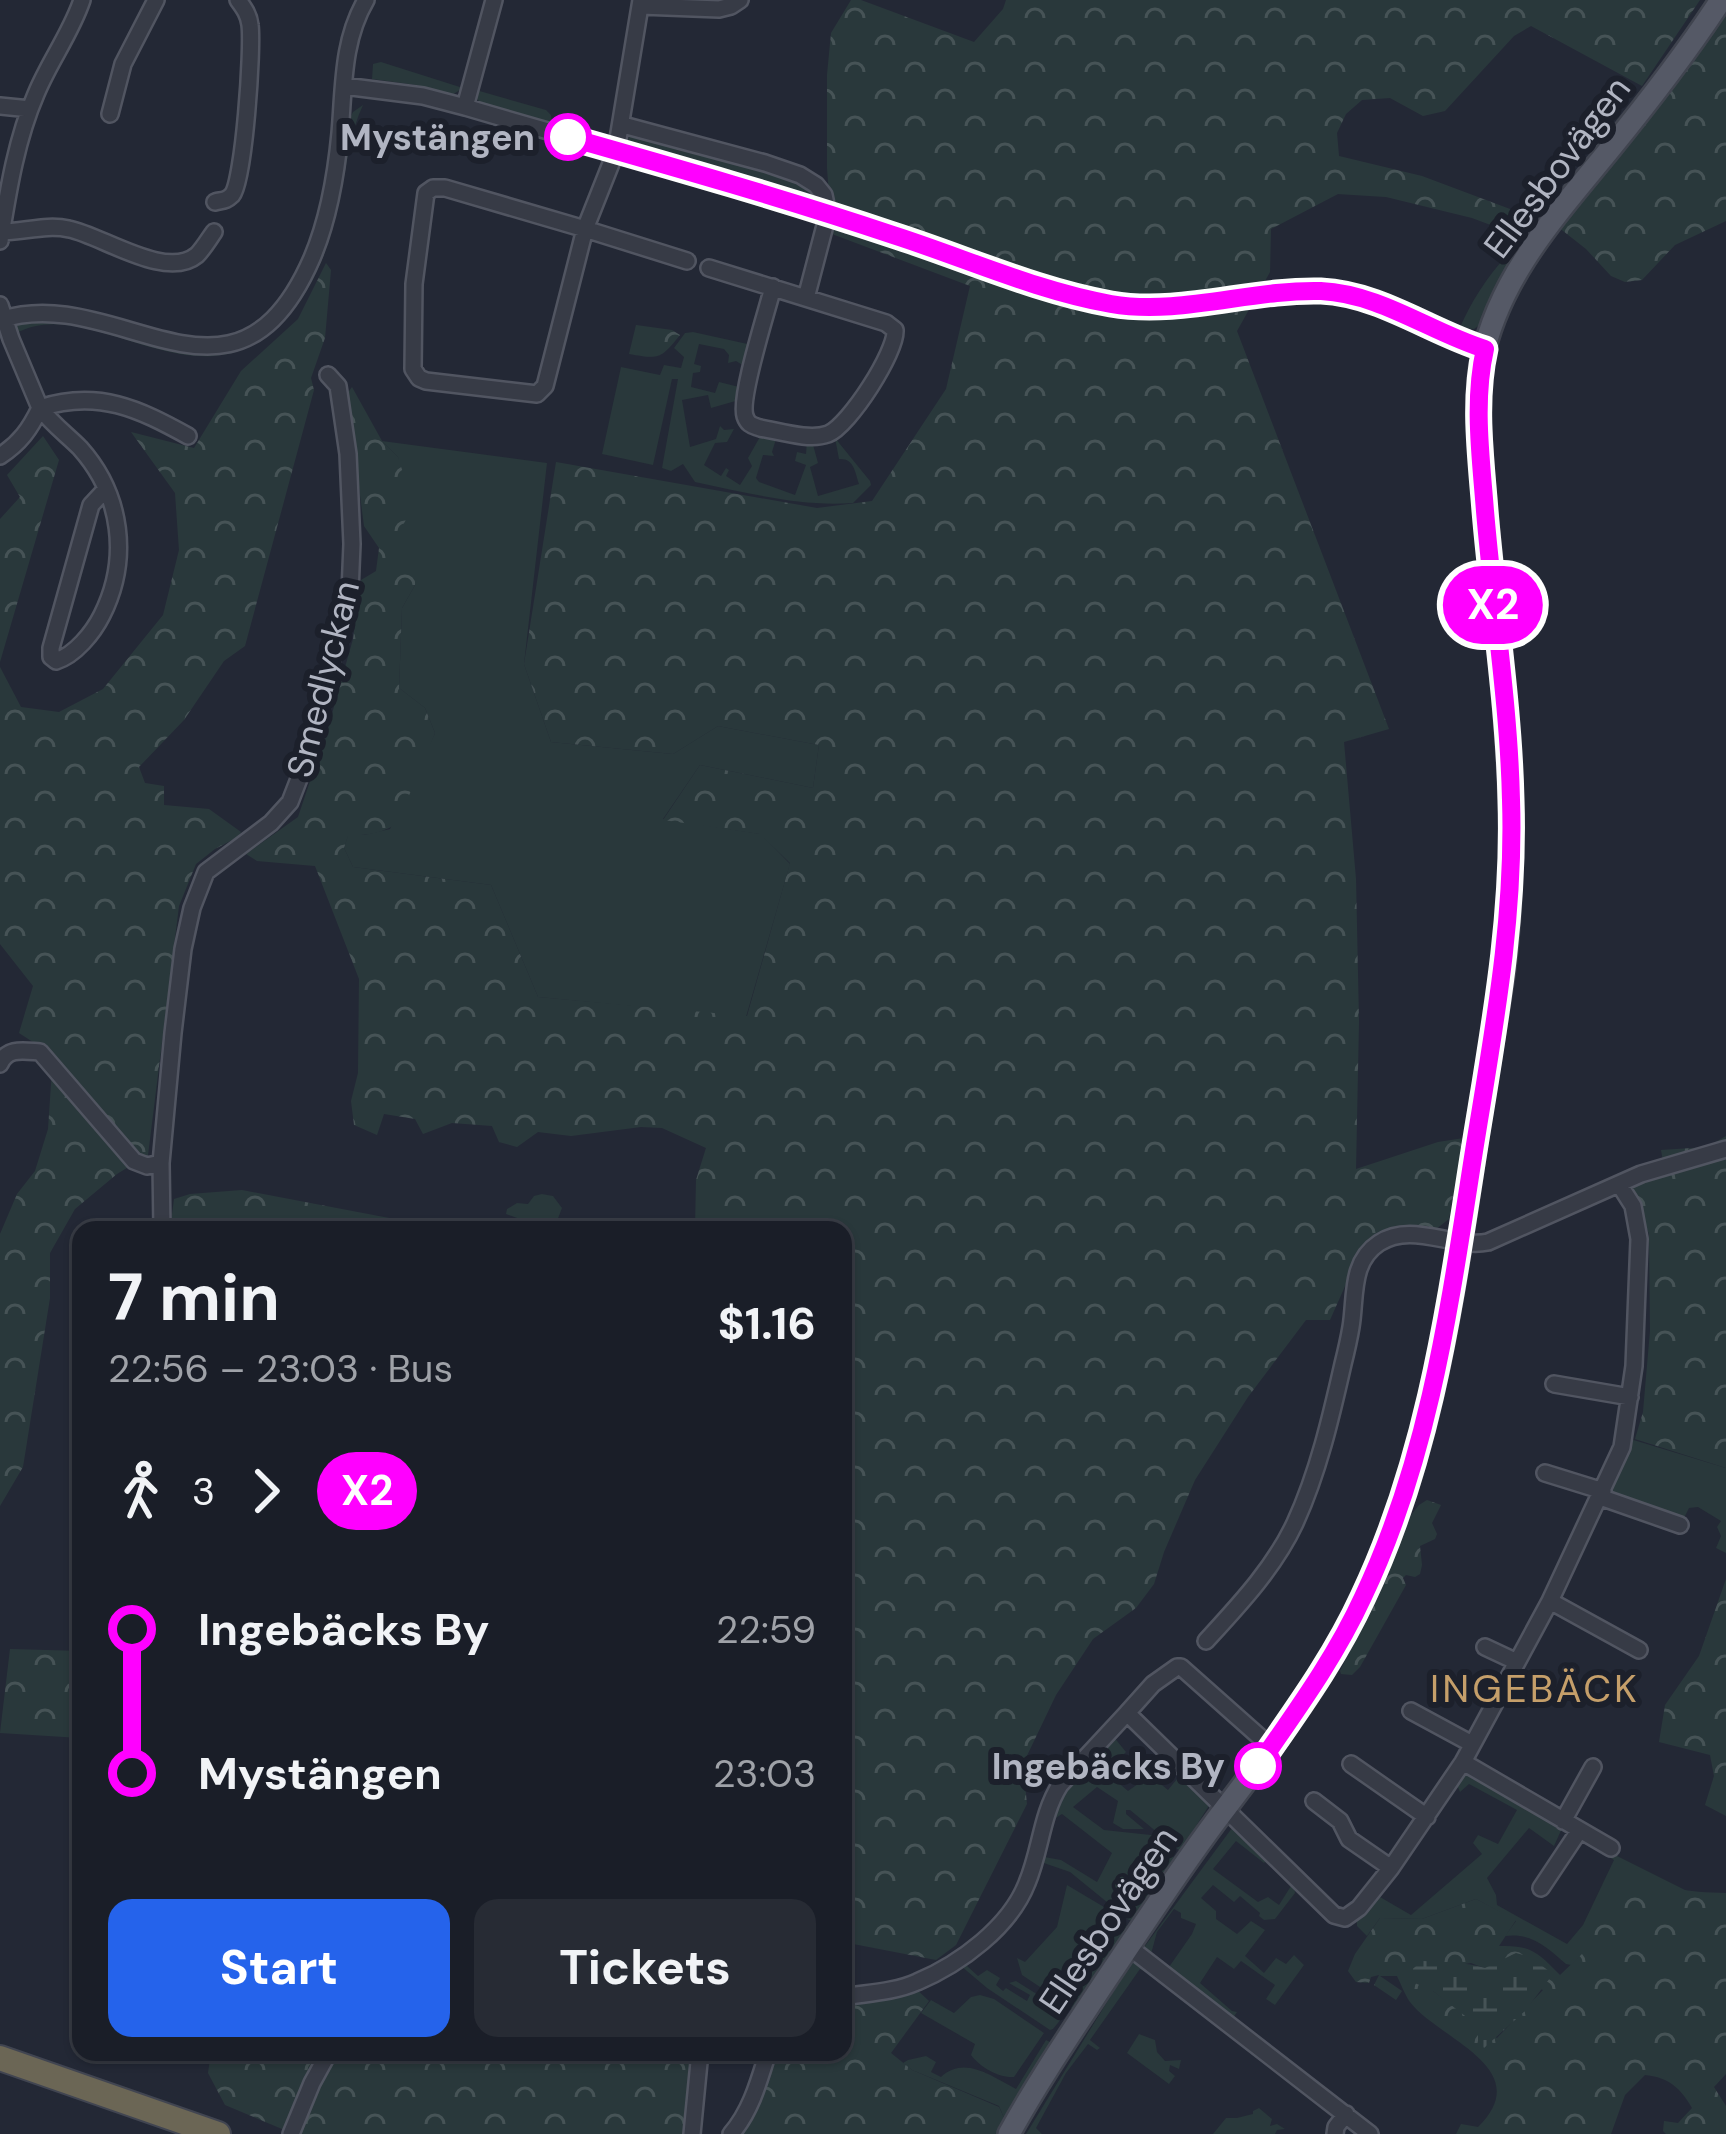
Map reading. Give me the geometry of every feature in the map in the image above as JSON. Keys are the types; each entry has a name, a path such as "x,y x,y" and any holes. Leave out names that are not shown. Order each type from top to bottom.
{"highway":[{"path":"0,2059 218,2134"}],"main road":[{"name":"Ellesbovägen","path":"1009,2134 1064,2042 1340,1643 1388,1540 1428,1416 1504,974 1511,797 1479,421 1485,349 1499,303 1532,247 1654,94 1721,0"}],"street":[{"path":"0,241 30,110 82,0"},
{"path":"110,114 123,64 156,0"},
{"path":"215,202 228,199 235,191 248,92 251,29 238,0"},
{"path":"104,490 91,505 54,635 51,654 56,661 74,651 97,626 109,601 117,573 119,527 95,467 40,408 1,314 70,315 197,347 227,343 263,325 300,285 324,224 336,172 350,33 367,0"},
{"path":"465,107 494,0"},
{"path":"687,261 585,229 446,188 430,189 424,201 414,284 413,364 417,376 480,388 542,392 585,229 616,151 641,3 719,9 740,0"},
{"path":"344,86 423,95 829,214 1108,303 1155,305 1325,291 1382,305 1485,349"},
{"path":"0,106 30,110"},
{"path":"622,125 800,175 820,189 829,214 806,298"},
{"path":"2,232 71,229 150,260 176,262 195,256 214,232"},
{"path":"710,268 773,287 886,323 896,332 880,372 840,426 821,436 760,428 745,414 773,287"},
{"name":"Smedlyckan","path":"162,1221 161,1163 183,949 197,892 216,862 271,823 290,802 350,592 348,454 338,386 328,375"},
{"path":"0,456 30,429 40,408 62,402 112,403 137,409 188,436"},
{"path":"3,1052 40,1052 134,1161 147,1166 161,1163"},
{"path":"1206,1641 1264,1574 1295,1523 1339,1380 1352,1325 1356,1276 1380,1242 1402,1234 1474,1245 1489,1242 1649,1171 1726,1149"},
{"path":"1126,1713 1340,1918 1355,1913 1463,1762 1550,1601 1622,1447 1637,1331 1639,1240 1633,1206 1619,1184"},
{"path":"1554,1384 1630,1397"},
{"path":"1544,1473 1680,1525"},
{"path":"1550,1601 1639,1650"},
{"path":"1485,1646 1517,1662"},
{"path":"852,1995 914,1984 975,1947 1006,1918 1033,1869 1053,1795 1153,1684 1177,1667 1271,1747"},
{"path":"1411,1711 1472,1744"},
{"path":"1463,1762 1611,1848"},
{"path":"1351,1765 1427,1817"},
{"path":"1563,1821 1593,1767"},
{"path":"1314,1801 1340,1821 1349,1839 1391,1868"},
{"path":"1541,1888 1579,1831"},
{"path":"1129,1947 1370,2134"},
{"path":"291,2134 323,2061"},
{"path":"692,2134 699,2061"},
{"path":"731,2134 750,2104 765,2061"},
{"path":"1335,2134 1346,2114"}],"green space":[{"path":"851,0 974,42 1006,0 1700,0 1642,86 1531,26 1514,36 1445,111 1423,116 1390,98 1362,100 1346,114 1337,133 1339,156 1422,176 1526,215 1521,228 1504,230 1386,197 1338,194 1271,229 1270,272 1237,331 1389,729 1344,742 1356,879 1356,1169 1464,1138 1449,1219 1436,1229 1404,1228 1354,1266 1330,1320 1306,1320 1248,1397 1195,1480 1154,1584 1136,1608 1093,1639 1056,1695 1023,1764 1027,1804 956,1945 936,1960 852,1944 852,1221 695,1221 696,1180 706,1148 662,1128 571,1136 538,1132 517,1147 499,1142 492,1126 452,1123 423,1134 415,1119 384,1114 377,1135 354,1125 351,1101 358,1073 359,979 315,866 257,861 246,854 298,817 353,639 361,580 376,571 379,548 364,526 347,394 352,387 382,441 398,457 414,507 401,528 417,550 415,585 402,608 399,688 425,708 435,733 398,822 381,831 348,836 344,848 353,867 491,885 538,997 747,1016 790,863 760,834 663,820 700,765 813,788 819,745 718,726 673,754 551,742 524,664 556,462 817,508 872,501 946,389 970,286 832,234 827,168 831,33"},
{"path":"1726,10 1726,221 1675,245 1642,280 1625,282 1611,276 1558,227"},
{"path":"381,62 463,88 452,95 372,79 373,64"},
{"path":"476,90 546,110 552,125 483,105 474,96"},
{"path":"363,105 322,261 300,302 268,335 219,356 188,355 158,349 68,325 41,325 15,334 16,325 55,319 192,354 257,338 279,323 310,274 329,213 346,126"},
{"path":"631,134 761,167 806,186 818,197 816,202 635,149 628,140"},
{"path":"634,164 801,213 803,216 634,169"},
{"path":"1532,235 1484,322 1474,329 1460,328 1490,276"},
{"path":"326,263 331,270 325,338 245,646 224,661 184,720 139,767 145,783 164,786 164,805 209,809 241,832 196,864 179,906 148,1155 75,1209 50,1253 50,1298 23,1467 0,1506 0,1234 17,1194 35,1171 48,1129 53,1055 19,1033 33,986 0,944 0,667 21,707 59,712 103,689 163,615 179,550 175,493 131,432 194,448 241,371 298,319"},
{"path":"636,325 680,335 658,356 629,354"},
{"path":"685,333 752,345 744,366 728,363 724,349 699,344 694,364 701,366 700,372 693,373 691,387 715,393 719,382 743,388 739,400 711,408 708,395 682,400 690,447 716,439 720,426 734,429 727,442 715,443 704,465 721,476 726,468 726,476 740,485 752,466 748,458 761,435 777,436 774,456 763,455 756,478 795,495 806,465 795,461 797,452 806,454 807,441 812,441 818,463 810,467 818,496 859,484 851,463 839,459 835,438 871,485 853,503 813,503 695,482 683,464 671,471 662,468 678,379 672,379 653,465 602,454 621,367 660,375 664,365 681,368 684,357 674,348"},
{"path":"43,436 59,460 0,662 0,519 20,497 7,475"},
{"path":"382,441 547,463 524,664 551,742 673,754 718,726 819,745 813,788 700,765 663,819 761,834 790,864 746,1017 538,997 491,885 353,867 344,848 348,835 390,829 435,733 425,708 399,688 402,608 415,585 400,528 406,516 398,457"},
{"path":"1726,1136 1726,1468 1635,1439 1643,1412 1650,1331 1649,1234 1631,1186 1665,1172 1661,1150 1707,1147"},
{"path":"242,1190 405,1221 171,1221 174,1199"},
{"path":"534,1196 553,1196 562,1208 557,1221 526,1221 506,1214 507,1209 528,1204"},
{"path":"1627,1438 1726,1468 1726,1553 1716,1548 1721,1521 1698,1507 1689,1508 1683,1520 1613,1498 1609,1491"},
{"path":"1427,1500 1441,1505 1432,1523 1435,1539 1420,1546 1420,1574 1403,1578 1406,1585 1360,1667 1352,1675 1341,1674 1408,1519"},
{"path":"1726,1579 1726,1816 1705,1805 1714,1776 1710,1755 1659,1742 1665,1705 1699,1656"},
{"path":"10,1649 72,1651 72,1737 0,1733"},
{"path":"1113,1736 1126,1752 1108,1774 1128,1791 1164,1757 1171,1765 1157,1781 1168,1790 1181,1774 1212,1801 1180,1851 1130,1810 1126,1814 1144,1829 1123,1829 1113,1823 1118,1801 1097,1787 1073,1807 1104,1830 1151,1835 1174,1858 1135,1921 1070,1872 1038,1861 1039,1856 1061,1860 1097,1882 1112,1853 1062,1814 1054,1819 1048,1814 1055,1799"},
{"path":"1466,1774 1563,1826 1554,1846 1529,1828 1487,1878 1497,1905 1567,1944 1583,1925 1614,1860 1599,1847 1689,1892 1655,1886 1571,1965 1531,1939 1505,1936 1516,1921 1476,1899 1422,1919 1380,1918 1367,1936 1357,1919 1391,1878 1380,1897 1411,1915 1482,1854 1473,1843 1478,1835 1498,1844 1517,1810 1469,1784 1460,1792 1456,1783"},
{"path":"1232,1828 1266,1861 1236,1841 1213,1869 1258,1902 1268,1897 1279,1905 1291,1886 1273,1865 1294,1886 1295,1893 1275,1919 1264,1920 1240,1896 1234,1902 1213,1885 1201,1898 1216,1911 1216,1919 1237,1934 1251,1921 1265,1930 1245,1956 1264,1973 1276,1958 1286,1964 1294,1955 1304,1965 1275,2005 1266,1999 1275,1985 1241,1961 1234,1969 1217,1957 1200,1983 1237,2012 1233,2018 1169,1967 1196,1924 1174,1909 1157,1932 1151,1954 1142,1950"},
{"path":"1624,1871 1674,1888 1726,1893 1726,2074 1714,2087 1726,2106 1726,2134 1666,2134 1664,2121 1678,2123 1692,2108 1673,2085 1645,2075 1625,2095 1611,2134 1456,2134 1461,2124 1478,2127 1493,2106 1497,2088 1490,2071 1423,2016 1397,1976 1380,1976 1402,1991 1396,2000 1374,1985 1379,1975 1369,1983 1356,1982 1348,1971 1380,1918 1422,1919 1476,1899 1516,1920 1499,1946 1534,1952 1560,1975 1583,1953","holes":["1437,1962 1471,1963 1543,1990 1497,2038 1433,1991"]},
{"path":"1067,1885 1129,1928 1073,2009 1022,1975 1017,1958 1025,1962 1057,1927"},
{"path":"982,1945 967,1966 978,1976 987,1970 1000,1978 996,1985 1003,1991 1006,1988 1027,2001 1030,1995 1009,1983 1016,1981 1066,2013 1050,2030 961,1966 891,1996 852,2006 852,1998 874,1995"},
{"path":"1516,1953 1553,1974 1525,2011 1484,2048 1478,2041 1478,2026 1433,1991 1408,1980 1408,1973 1422,1961 1485,1968"},
{"path":"1131,1963 1150,1974 1140,1969 1090,2040 1100,2048 1088,2044 1066,2073 1036,2128 1042,2134 1026,2134"},
{"path":"915,1988 929,2001 891,2053 912,2070 999,2107 1004,2118 997,2134 743,2134 776,2061 852,2061 852,2006"},
{"path":"980,1995 994,1999 1044,2033 1014,2077 984,2067 971,2055 975,2044 921,2013 931,2000 954,2013"},
{"path":"1139,2034 1155,2040 1165,2061 1181,2060 1179,2069 1170,2065 1175,2076 1169,2084 1127,2053"},
{"path":"1046,2040 1052,2043 1004,2118 999,2106 903,2063 926,2056 936,2062 931,2072 941,2077 969,2068 1016,2089"},
{"path":"210,2061 694,2061 686,2134 294,2134 225,2105 208,2073"},
{"path":"1259,2108 1272,2119 1270,2126 1285,2129 1275,2134 1213,2134 1226,2118 1253,2114"}],"bus line":[{"name":"X2","path":"568,137 829,214 1097,301 1155,305 1325,291 1382,305 1485,349 1479,421 1511,797 1504,974 1443,1343 1416,1459 1363,1599 1316,1682 1258,1766"}],"place":[{"name":"Mystängen","path":"568,137"},
{"name":"Ingebäcks By","path":"1258,1766"}],"district":[{"name":"INGEBÄCK","path":"1535,1688"}]}
